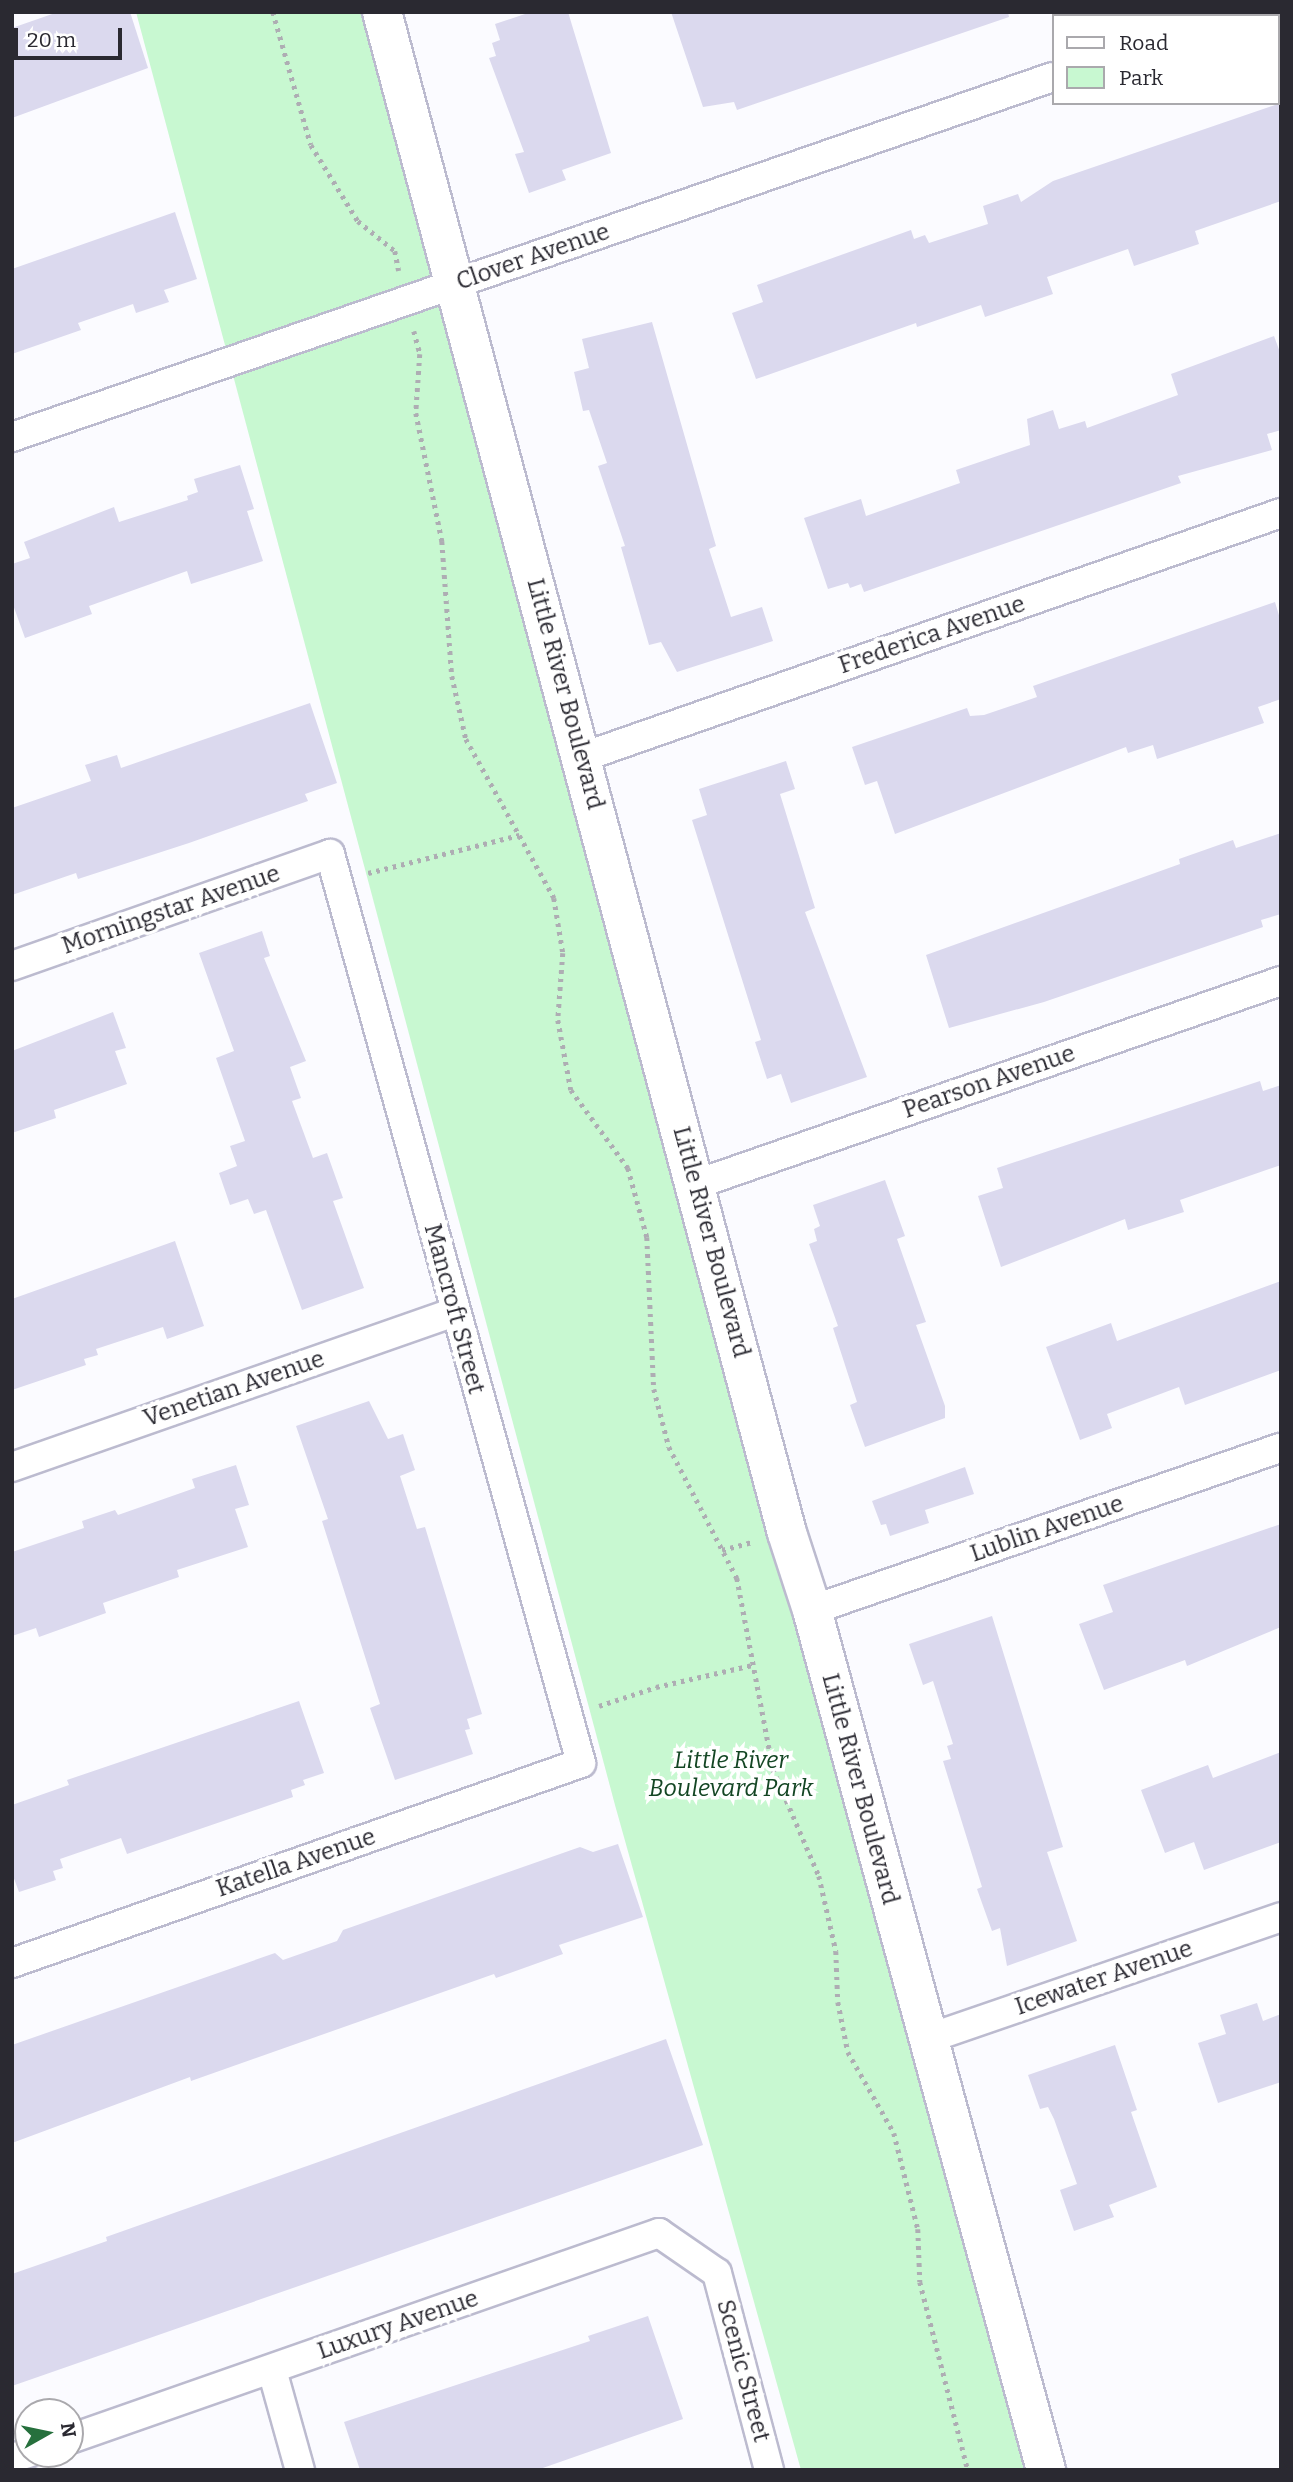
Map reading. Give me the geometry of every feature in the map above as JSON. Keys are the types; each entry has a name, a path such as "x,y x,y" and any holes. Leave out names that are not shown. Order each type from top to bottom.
{"street":[{"name":"Little River Boulevard","path":"382,12 453,285 697,1184 787,1533 812,1610 1046,2470"},
{"name":"Clover Avenue","path":"12,437 1052,78"},
{"name":"Frederica Avenue","path":"583,757 1281,513"},
{"name":"Morningstar Avenue","path":"12,966 330,854"},
{"name":"Mancroft Street","path":"330,854 581,1763"},
{"name":"Pearson Avenue","path":"697,1184 1281,981"},
{"name":"Venetian Avenue","path":"12,1467 455,1312"},
{"name":"Lublin Avenue","path":"812,1610 1281,1448"},
{"name":"Katella Avenue","path":"12,1963 581,1763"},
{"name":"Icewater Avenue","path":"927,2039 1281,1917"},
{"name":"Luxury Avenue","path":"84,2433 659,2233 717,2273"},
{"name":"Scenic Street","path":"717,2273 769,2470"},
{"path":"272,2370 300,2470"}],"path":[{"path":"272,12 311,145 358,221 395,251"},
{"path":"420,354 416,414 442,541 452,676 466,738 554,898 562,953 558,1020 571,1090 628,1168 647,1237 654,1389 669,1447 737,1578 773,1769 819,1876 836,1951 838,2002 848,2052 894,2133 918,2229 920,2282 968,2470"},
{"path":"376,870 519,835"},
{"path":"595,1708 656,1687 753,1665"}],"green space":[{"name":"Little River Boulevard Park","path":"136,12 382,12 1046,2470 801,2470 615,1805"}],"building":[{"path":"58,12 130,12 148,68 12,118 12,28"},
{"path":"531,12 568,12 611,153 562,170 566,180 529,193 515,154 524,152 489,58 496,56 492,43 500,40 495,24"},
{"path":"671,12 1008,12 1009,17 737,110 734,102 703,107"},
{"path":"1281,103 1281,201 1195,231 1199,244 1134,266 1128,249 1047,277 1053,294 985,317 981,305 917,327 916,323 756,379 732,313 763,302 757,285 911,230 914,239 925,235 929,243 988,224 983,206 1018,194 1021,202 1053,181"},
{"path":"175,212 197,279 164,290 169,302 136,313 133,304 78,323 81,330 12,354 12,269"},
{"path":"652,322 716,546 709,549 731,617 762,607 773,641 677,672 661,642 649,645 621,547 625,546 598,466 607,463 589,410 583,411 574,372 589,368 582,339"},
{"path":"1274,336 1281,355 1281,430 1267,434 1272,450 1178,476 1181,483 864,592 861,584 850,588 848,583 828,589 804,518 861,499 866,516 960,483 956,470 1030,445 1027,419 1053,410 1059,429 1085,421 1087,428 1178,395 1171,374"},
{"path":"240,465 254,509 247,511 263,561 191,584 187,571 89,606 92,614 25,638 12,602 12,564 30,558 24,542 114,507 119,522 188,500 187,496 198,492 194,479"},
{"path":"1275,602 1281,622 1281,699 1258,707 1264,723 1157,759 1153,745 1128,753 1126,747 895,834 877,781 865,785 852,747 967,708 970,716 984,715 1037,697 1033,686"},
{"path":"310,703 337,783 305,794 308,801 189,843 78,879 76,873 12,895 12,808 91,781 85,765 117,755 121,768"},
{"path":"786,761 795,789 780,794 815,908 805,912 867,1077 791,1103 781,1074 767,1079 755,1042 761,1040 692,820 707,815 699,789"},
{"path":"1281,833 1281,914 1261,920 1263,927 1044,1002 949,1028 926,955 1180,864 1179,859 1233,840 1236,848"},
{"path":"262,931 270,956 264,958 306,1061 290,1067 301,1098 292,1101 313,1158 327,1153 343,1198 333,1201 364,1288 302,1310 266,1210 254,1214 248,1199 230,1205 219,1173 237,1166 230,1146 245,1141 216,1058 234,1051 199,953"},
{"path":"113,1012 126,1048 115,1051 127,1084 54,1110 56,1118 12,1133 12,1051"},
{"path":"1260,1081 1263,1091 1281,1085 1281,1165 1180,1200 1184,1212 1128,1230 1125,1219 1001,1267 978,1196 1003,1188 997,1168"},
{"path":"885,1180 905,1236 897,1239 926,1322 916,1325 945,1406 945,1418 865,1447 850,1405 857,1402 833,1328 838,1326 809,1244 817,1241 814,1229 820,1226 813,1205"},
{"path":"175,1241 204,1326 167,1339 163,1327 96,1349 98,1355 84,1359 86,1365 12,1390 12,1299"},
{"path":"1281,1281 1281,1370 1185,1405 1179,1387 1107,1414 1112,1428 1080,1440 1046,1347 1111,1323 1117,1341"},
{"path":"369,1401 388,1439 403,1434 415,1470 400,1476 417,1529 425,1527 482,1714 467,1719 470,1729 465,1730 473,1754 395,1780 370,1708 380,1704 322,1521 328,1519 296,1426"},
{"path":"236,1465 249,1505 235,1509 248,1547 177,1570 179,1577 103,1603 106,1613 39,1637 36,1628 12,1636 12,1552 84,1528 82,1521 115,1510 118,1515 195,1488 192,1479"},
{"path":"965,1467 974,1494 925,1510 929,1523 890,1536 886,1524 881,1525 872,1501"},
{"path":"1281,1524 1281,1627 1187,1666 1185,1660 1104,1690 1079,1624 1113,1612 1103,1585"},
{"path":"992,1616 1063,1847 1047,1852 1077,1941 1007,1966 1000,1928 992,1931 977,1889 982,1887 943,1761 951,1759 947,1746 953,1744 933,1681 923,1685 909,1644"},
{"path":"299,1701 324,1773 303,1780 305,1785 291,1790 293,1797 127,1854 121,1838 60,1859 63,1868 53,1871 56,1880 19,1892 12,1873 12,1805 69,1785 67,1780"},
{"path":"1281,1752 1281,1842 1204,1870 1194,1842 1165,1853 1141,1790 1208,1765 1213,1778"},
{"path":"618,1844 643,1917 559,1945 563,1954 496,1978 494,1974 191,2081 190,2077 12,2143 12,2045 275,1953 283,1960 337,1941 343,1930 580,1847 593,1852"},
{"path":"1257,2003 1263,2021 1281,2014 1281,2082 1218,2103 1198,2043 1226,2034 1220,2015"},
{"path":"666,2039 703,2145 12,2386 12,2274 107,2241 106,2237"},
{"path":"1115,2045 1137,2110 1131,2112 1157,2187 1109,2205 1114,2217 1074,2231 1060,2190 1077,2184 1054,2119 1048,2107 1040,2109 1028,2075"},
{"path":"648,2316 683,2419 537,2470 360,2470 344,2422 590,2341 588,2336"}]}
